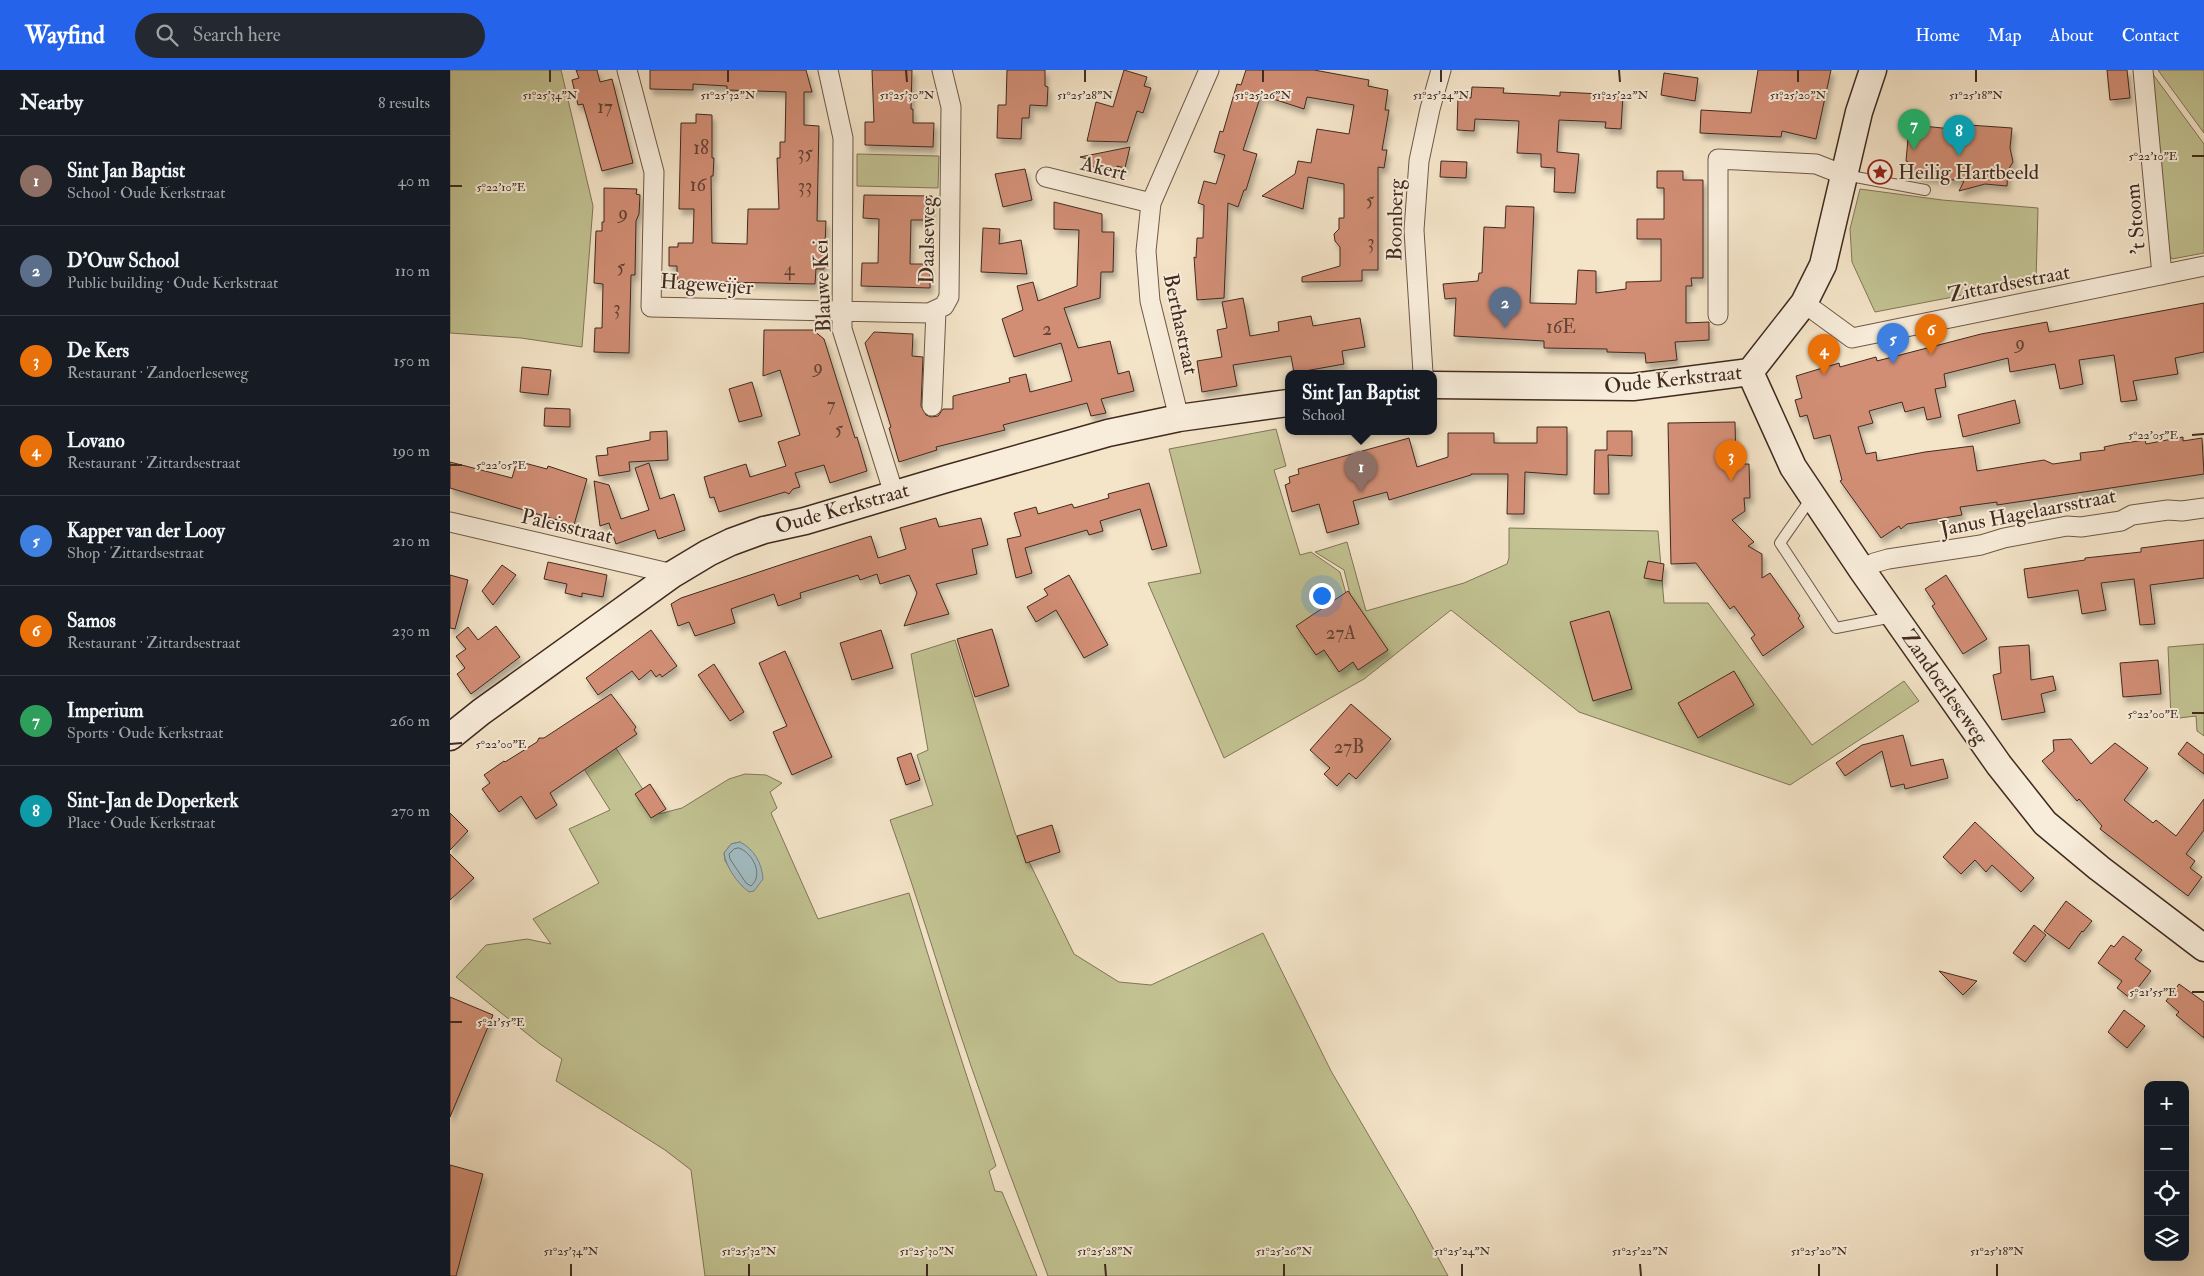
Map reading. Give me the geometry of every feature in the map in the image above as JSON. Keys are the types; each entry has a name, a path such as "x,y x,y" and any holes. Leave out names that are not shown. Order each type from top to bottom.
{"street":[{"name":"Hageweijer","path":"627,70 654,172 651,307 842,312 929,313 936,311"},
{"name":"Blauwe Kei","path":"828,70 843,138 842,329 894,494"},
{"name":"Daalseweg","path":"932,406 936,311 944,306 949,297 951,107 942,70"},
{"name":"Berthastraat","path":"1179,418 1150,301 1146,251 1151,203 1209,70"},
{"name":"Boonberg","path":"1423,370 1414,230 1420,161 1430,109 1441,70"},
{"name":"Oude Kerkstraat","path":"1437,385 1633,387 1750,372 1804,303 1823,265 1859,112 1874,70"},
{"name":"'t Stoom","path":"2144,70 2162,275"},
{"path":"1718,315 1718,159 1816,164 1844,175"},
{"name":"Akert","path":"1046,177 1151,203"},
{"name":"Zittardsestraat","path":"1804,303 1852,338 2204,266"},
{"name":"Zandoerleseweg","path":"1750,372 1793,467 1862,570 1999,765 2045,823 2099,868 2204,948"},
{"name":"Oude Kerkstraat","path":"450,737 481,712 673,574 731,542 764,530 805,521 1108,433 1179,418 1285,403"},
{"name":"Janus Hagelaarsstraat","path":"1862,570 1874,563 1888,559 1981,545 2004,538 2067,526 2081,527 2121,521 2132,515 2204,508"},
{"name":"Paleisstraat","path":"450,522 673,574"}],"lane":[{"path":"1844,175 1925,190"},
{"path":"1813,496 1780,543 1836,628 1895,616"}],"green space":[{"path":"450,70 561,70 593,206 582,347 521,338 450,333"},
{"path":"2158,70 2204,70 2204,133 2163,77"},
{"path":"2152,73 2204,144 2204,253 2172,259 2168,253"},
{"path":"857,154 939,156 938,188 857,186"},
{"path":"1860,189 1942,200 2038,208 2036,281 1875,312 1852,262 1850,229"},
{"path":"1276,429 1286,466 1274,470 1300,555 1311,552 1340,572 1352,615 1355,614 1344,570 1315,552 1347,542 1366,611 1464,583 1507,564 1509,558 1509,528 1658,531 1664,603 1708,603 1812,745 1904,681 1919,701 1790,785 1579,712 1451,610 1364,679 1224,758 1148,583 1201,573 1169,449"},
{"path":"955,640 1015,833 1074,954 1119,982 1151,985 1263,933 1331,1071 1413,1211 1448,1276 1048,1276 971,1066 890,820 933,805 917,755 928,750 911,654"},
{"path":"2204,644 2204,736 2197,731 2196,716 2171,719 2168,647"},
{"path":"591,710 659,814 682,808 729,779 745,774 766,775 782,783 770,792 777,808 771,813 818,919 909,893 996,1166 989,1171 995,1191 1002,1192 1037,1276 705,1276 691,1170 665,1150 556,1081 562,1059 540,1044 456,977 486,945 527,939 551,944 533,919 599,883 569,829 610,810 561,732","holes":["740,842 743,887 725,861 724,853 731,844"]}],"water":[{"path":"740,842 749,848 761,867 763,879 754,891 749,892 740,884 725,858 724,853 731,844"}],"building":[{"path":"576,70 597,70 600,82 612,79 633,163 602,171 583,104 578,105 572,80 579,78"},
{"path":"650,70 806,70 812,92 804,92 804,125 819,126 817,221 826,221 824,269 816,269 815,284 677,281 677,266 669,266 669,247 678,247 678,243 693,243 694,209 679,209 681,123 696,123 696,114 712,115 712,158 714,158 713,176 711,176 712,243 747,244 748,209 779,209 777,158 780,158 780,142 785,142 786,92 727,90 727,86 693,84 693,90 650,89"},
{"path":"872,70 912,70 911,109 913,109 913,123 934,123 933,147 865,145 865,122 874,122"},
{"path":"1007,70 1045,70 1045,86 1048,87 1047,106 1030,105 1029,118 1022,118 1021,139 997,138 998,105 1006,105"},
{"path":"1124,70 1147,77 1144,86 1151,88 1143,113 1137,111 1127,142 1087,141 1096,102 1113,107"},
{"path":"1246,70 1314,70 1369,80 1368,86 1388,90 1385,110 1389,110 1382,150 1387,150 1384,168 1378,167 1378,270 1362,270 1362,281 1302,282 1302,277 1340,266 1340,247 1335,241 1334,234 1339,229 1339,218 1344,218 1344,184 1308,177 1303,209 1262,196 1295,174 1298,161 1311,163 1317,129 1349,134 1354,105 1307,97 1304,109 1261,95 1243,150 1257,154 1246,190 1244,190 1238,207 1228,203 1224,298 1197,300 1194,257 1196,258 1197,238 1203,238 1204,205 1198,203 1204,181 1216,184 1225,155 1214,152 1220,131 1223,132 1237,84 1241,85"},
{"path":"1758,70 1831,70 1816,139 1782,131 1781,137 1700,133 1701,110 1751,113"},
{"path":"2107,70 2127,70 2130,98 2110,100"},
{"path":"1664,73 1698,78 1695,101 1661,95"},
{"path":"1472,87 1504,88 1503,93 1560,96 1560,92 1623,95 1621,129 1605,128 1606,122 1559,120 1557,152 1579,154 1575,193 1554,192 1555,168 1541,167 1541,154 1517,153 1519,121 1475,119 1474,131 1457,130 1458,97 1471,98"},
{"path":"1969,125 2012,128 2010,148 2013,162 2008,170 2007,186 1985,184 1959,191 1964,181 1918,176 1918,173 1907,173 1910,166 1910,163 1906,161 1908,139 1916,132 1922,135 1923,126 1952,129"},
{"path":"1130,147 1125,168 1117,166 1115,172 1090,166 1091,160 1080,157"},
{"path":"1441,161 1467,162 1466,178 1440,177"},
{"path":"1025,169 1032,200 1003,207 995,174"},
{"path":"1657,171 1683,171 1683,180 1703,180 1703,278 1691,278 1692,286 1686,286 1686,323 1709,322 1709,340 1675,342 1677,360 1646,363 1645,353 1607,352 1607,349 1544,348 1544,341 1454,336 1456,298 1445,299 1443,284 1478,281 1479,273 1482,273 1484,227 1505,228 1506,206 1534,207 1530,303 1576,304 1578,270 1596,271 1596,293 1626,289 1626,282 1661,281 1661,239 1637,239 1637,219 1664,219 1664,188 1657,188"},
{"path":"604,188 637,189 636,194 640,195 639,214 636,221 635,275 631,275 629,353 594,352 595,328 602,328 603,284 594,283 596,231 602,231 602,222 604,222"},
{"path":"864,195 932,196 931,220 911,220 910,264 930,264 930,288 861,286 862,263 878,263 879,219 863,218"},
{"path":"1054,202 1102,214 1102,232 1114,232 1113,272 1101,272 1100,298 1064,308 1078,348 1110,341 1118,374 1129,371 1134,391 1101,399 1106,413 1091,416 1087,403 1003,425 1005,430 936,447 937,450 899,462 889,428 891,427 865,343 874,332 913,334 912,356 923,357 921,406 926,415 931,417 938,416 943,409 953,409 953,396 1010,382 1009,378 1026,374 1030,392 1072,381 1061,343 1014,357 1002,319 1023,310 1017,286 1033,282 1038,301 1077,286 1079,230 1054,229"},
{"path":"983,228 1000,229 999,244 1021,240 1027,274 981,272"},
{"path":"1243,298 1250,336 1279,331 1278,322 1311,316 1313,326 1360,318 1365,347 1342,351 1344,364 1311,370 1293,370 1291,356 1233,365 1237,386 1202,392 1197,361 1222,357 1217,330 1227,328 1222,302"},
{"path":"2204,303 2204,352 2175,358 2178,374 2133,381 2137,400 2121,402 2114,355 2079,360 2083,384 2060,389 2055,364 2010,372 2008,358 1944,374 1946,387 1935,389 1941,417 1927,420 1924,407 1905,412 1902,402 1869,411 1873,423 1858,427 1866,454 1876,452 1877,461 1973,446 1977,471 2044,460 2053,464 2081,460 2080,453 2105,450 2104,447 2145,440 2146,444 2183,437 2183,441 2202,438 2204,474 1997,505 1997,502 1960,507 1962,515 1907,524 1901,529 1899,526 1881,538 1840,481 1842,480 1830,435 1814,439 1807,415 1800,417 1795,400 1802,398 1796,376 1839,363 1840,367 1876,357 1877,361 1981,334 2047,322 2049,332"},
{"path":"764,330 813,330 824,339 867,471 830,483 824,465 795,473 800,487 793,489 789,494 785,492 719,512 714,497 710,498 704,477 746,464 750,477 786,466 778,442 800,435 780,370 763,376"},
{"path":"522,367 551,370 548,395 520,392"},
{"path":"752,382 762,416 739,422 729,389"},
{"path":"2015,400 2020,423 1963,437 1958,415"},
{"path":"545,408 570,409 570,427 544,426"},
{"path":"1735,422 1736,464 1749,464 1750,498 1744,498 1745,511 1732,520 1754,542 1748,546 1762,554 1762,578 1770,573 1800,616 1798,618 1804,627 1763,656 1751,638 1755,635 1734,606 1730,609 1696,563 1671,564 1668,423"},
{"path":"1537,427 1567,427 1567,475 1525,472 1524,514 1507,514 1508,474 1471,474 1389,500 1387,492 1353,501 1359,524 1327,533 1319,504 1292,512 1285,485 1290,483 1289,477 1299,474 1298,469 1409,438 1417,467 1448,457 1448,433 1494,433 1494,443 1537,443"},
{"path":"667,431 668,460 629,462 630,471 599,476 596,456 608,455 607,448 650,440 650,432"},
{"path":"1607,431 1632,431 1632,456 1608,455 1609,494 1594,494 1595,450 1607,450"},
{"path":"517,461 547,469 548,466 587,479 574,525 450,488 450,462 512,478"},
{"path":"649,463 660,499 674,494 685,530 658,539 655,530 616,544 609,523 600,526 594,481 609,485 621,519 649,510 635,468"},
{"path":"1149,483 1167,546 1152,550 1140,509 1100,521 1103,531 1089,535 1087,530 1025,548 1032,573 1016,578 1007,539 1021,536 1014,513 1036,507 1038,514 1072,504 1074,508 1109,498 1108,494"},
{"path":"936,518 939,527 981,518 988,545 972,549 977,574 936,584 949,614 904,626 917,593 909,575 880,584 877,574 860,580 858,575 800,593 801,598 778,606 774,594 731,609 735,623 695,636 689,622 678,626 671,604 681,598 871,536 878,558 906,549 900,528"},
{"path":"2204,540 2204,578 2150,585 2155,624 2140,625 2134,579 2101,583 2106,610 2082,614 2078,590 2028,598 2024,569 2085,560 2085,558 2141,552 2141,548"},
{"path":"1648,561 1664,564 1662,581 1644,578"},
{"path":"548,562 607,575 603,597 582,593 582,597 565,593 567,584 544,579"},
{"path":"502,565 516,575 493,605 482,591"},
{"path":"450,575 468,580 455,629 450,628"},
{"path":"1069,575 1108,645 1084,658 1056,610 1036,622 1027,607 1048,595 1044,589"},
{"path":"1946,575 1987,639 1963,654 1932,606 1935,604 1925,589"},
{"path":"1348,591 1388,650 1358,670 1353,662 1339,672 1324,650 1316,655 1296,626"},
{"path":"1609,611 1632,689 1593,701 1570,622"},
{"path":"496,626 520,657 471,694 457,674 465,668 456,656 466,649 456,637 468,627 478,640"},
{"path":"992,629 1009,686 975,697 957,639"},
{"path":"651,630 677,666 662,677 660,674 656,677 651,670 639,680 632,671 598,695 586,678"},
{"path":"881,630 893,668 852,680 840,643"},
{"path":"2029,645 2031,680 2053,676 2056,690 2041,694 2045,712 2002,720 1993,675 2001,673 1999,647"},
{"path":"785,651 832,757 792,775 773,732 787,726 759,663"},
{"path":"2158,660 2161,694 2123,697 2120,663"},
{"path":"714,664 744,712 730,721 698,675"},
{"path":"1734,671 1754,705 1698,738 1678,703"},
{"path":"611,694 636,727 634,730 637,734 550,793 557,805 536,819 521,796 499,812 482,789 490,783 484,775 537,742 539,738 544,738"},
{"path":"1351,704 1391,739 1356,779 1349,773 1337,786 1324,774 1330,768 1310,750"},
{"path":"1903,735 1911,766 1943,759 1948,778 1905,789 1904,784 1891,787 1882,751 1845,776 1836,763 1862,745"},
{"path":"2071,739 2091,764 2115,743 2148,768 2124,800 2153,823 2156,820 2176,836 2204,799 2204,830 2186,854 2195,861 2190,868 2202,877 2188,896 2100,829 2102,826 2079,799 2077,801 2042,761 2054,751 2053,740"},
{"path":"2187,742 2204,755 2204,774 2178,754"},
{"path":"911,753 920,780 906,785 897,758"},
{"path":"650,784 666,809 651,818 635,794"},
{"path":"450,813 468,831 450,850"},
{"path":"1975,822 2034,878 2021,892 1992,865 1986,872 1975,860 1961,874 1943,857"},
{"path":"1052,825 1060,852 1026,863 1017,836"},
{"path":"450,854 474,878 450,900"},
{"path":"2066,901 2092,921 2069,949 2044,931"},
{"path":"2034,925 2046,935 2025,962 2013,953"},
{"path":"2123,936 2142,950 2135,959 2151,971 2130,998 2117,988 2122,981 2098,963 2111,945 2114,947"},
{"path":"1939,971 1977,981 1963,995"},
{"path":"2179,984 2204,1002 2204,1038 2176,1015 2179,1012 2166,1001"},
{"path":"450,997 493,1015 450,1117"},
{"path":"2124,1010 2145,1026 2127,1048 2108,1032"},
{"path":"450,1165 483,1174 456,1276 450,1276"}],"place":[{"name":"Imperium","path":"1914,150"},
{"name":"Sint-Jan de Doperkerk","path":"1959,156"},
{"name":"Heilig Hartbeeld","path":"1880,172"},
{"name":"D'Ouw School","path":"1505,328"},
{"name":"Samos","path":"1931,355"},
{"name":"Kapper van der Looy","path":"1893,364"},
{"name":"Lovano","path":"1824,375"},
{"name":"De Kers","path":"1731,481"},
{"name":"Sint Jan Baptist","path":"1361,492"}]}
